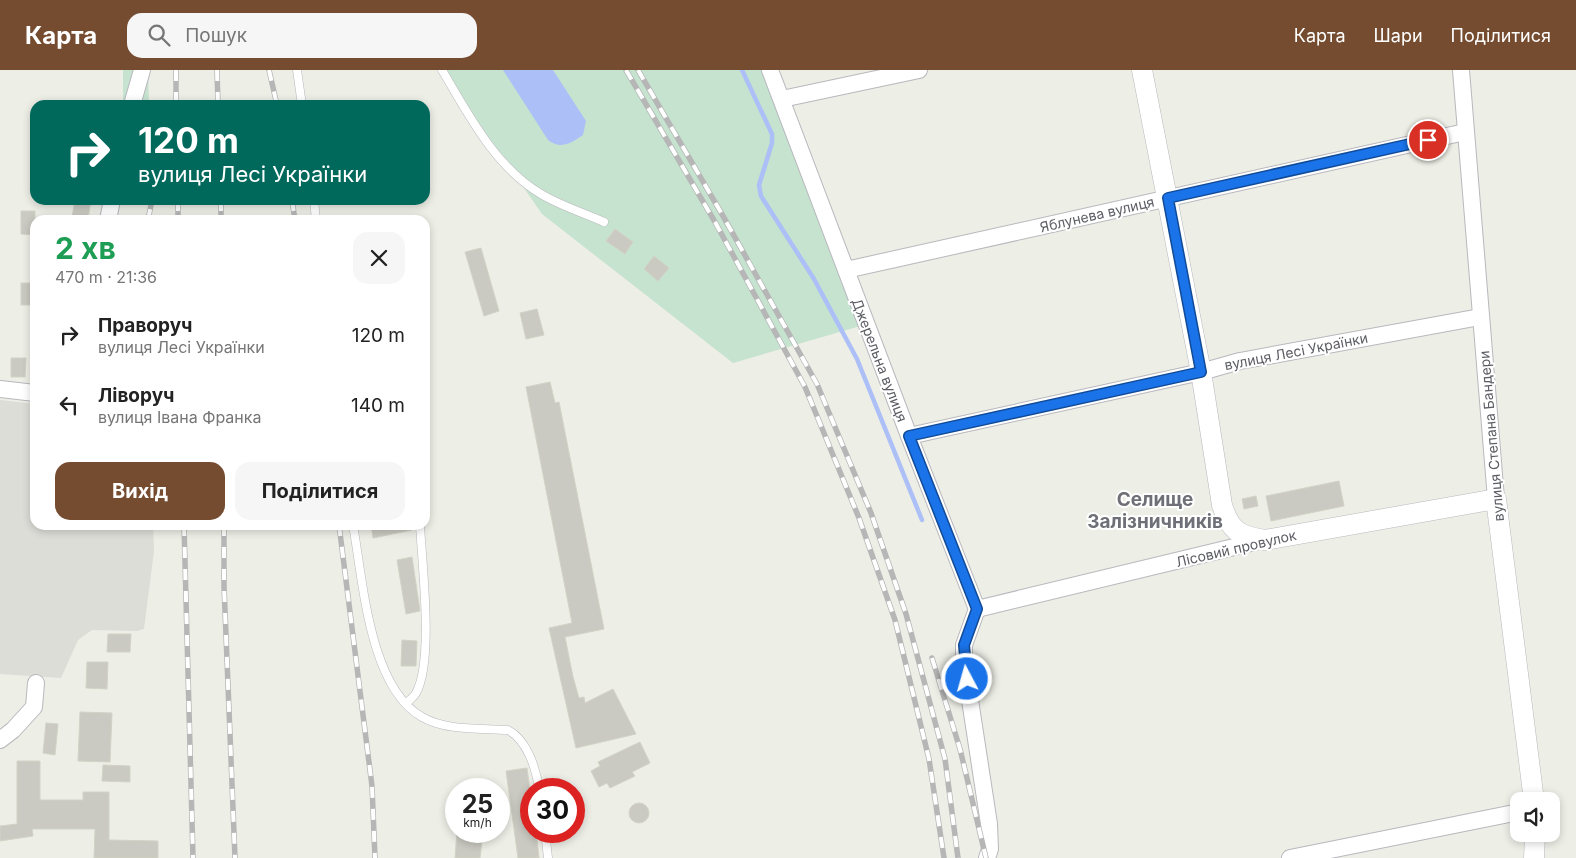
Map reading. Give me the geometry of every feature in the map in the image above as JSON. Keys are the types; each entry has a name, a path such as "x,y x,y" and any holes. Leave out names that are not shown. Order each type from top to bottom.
{"street":[{"path":"133,100 142,70"},
{"name":"Джерельна вулиця","path":"770,70 977,609"},
{"path":"782,99 919,70"},
{"path":"1142,70 1201,372 1222,505 1232,528 1242,534 1265,540"},
{"name":"вулиця Степана Бандери","path":"1461,70 1496,499 1533,792"},
{"name":"Яблунева вулиця","path":"846,270 1465,132"},
{"name":"вулиця Лесі Українки","path":"909,436 1201,372 1240,361 1480,317"},
{"path":"0,388 30,392"},
{"name":"Лісовий провулок","path":"977,609 1265,540 1496,499"},
{"path":"977,609 964,645 964,661 989,824 990,849 987,858"},
{"path":"0,740 13,730 34,707 36,683"},
{"path":"1290,858 1510,814"},
{"path":"1534,858 1535,842"}],"lane":[{"path":"297,70 301,100"},
{"path":"442,70 480,132 504,163 523,181 542,195 604,222"},
{"path":"354,530 375,645 386,676 406,704 422,718 436,722 470,728 508,730 514,733 521,740 532,762 536,778"},
{"path":"406,704 416,694 422,676 426,647 420,530"},
{"path":"546,843 548,858"}],"shaded area":[{"path":"0,400 30,403 30,530 153,530 154,551 144,629 137,631 92,630 78,640 61,678 0,674"}],"green space":[{"path":"123,70 148,70 149,100 123,100"},
{"path":"442,70 770,70 867,324 733,363 542,214"}],"water":[{"path":"503,70 553,70 586,121 583,135 570,143 562,145 557,145 548,140"}],"building":[{"path":"74,205 90,205 89,215 72,215"},
{"path":"21,211 35,211 35,215 30,215 30,235 21,234"},
{"path":"615,229 633,242 625,254 606,241"},
{"path":"481,248 499,311 484,316 465,252"},
{"path":"654,256 669,268 658,281 644,269"},
{"path":"21,283 30,283 30,305 21,305"},
{"path":"537,309 544,335 526,339 520,313"},
{"path":"11,358 26,358 25,377 11,377"},
{"path":"550,382 555,403 559,402 604,629 565,637 573,677 579,698 584,697 585,703 613,689 636,734 576,748 549,628 572,623 526,387"},
{"path":"1339,481 1344,506 1271,521 1266,496"},
{"path":"1256,496 1258,506 1244,509 1242,499"},
{"path":"372,530 412,530 373,538"},
{"path":"412,557 420,611 406,614 397,560"},
{"path":"108,634 131,634 130,652 107,652"},
{"path":"402,640 417,641 416,666 401,666"},
{"path":"87,662 108,662 107,689 86,688"},
{"path":"80,712 112,713 110,762 78,761"},
{"path":"46,723 58,724 55,755 43,753"},
{"path":"640,742 650,763 632,772 635,776 610,788 607,783 599,787 591,771 600,766 598,762"},
{"path":"17,761 40,761 40,800 83,800 83,792 109,792 109,840 158,841 158,858 94,858 95,829 32,829 33,836 0,841 0,826 17,824"},
{"path":"103,765 130,766 130,782 102,781"},
{"path":"527,768 528,778 520,778 520,843 537,843 539,858 518,858 510,800 510,778 507,778 506,771"},
{"path":"639,803 646,806 649,813 646,820 639,823 632,820 629,813 632,806"},
{"path":"456,843 482,843 480,858 455,858"}],"waterway":[{"path":"742,70 772,134 772,143 759,185 761,196 814,279 857,359 922,520"}],"railway":[{"path":"176,70 176,100"},
{"path":"217,70 218,100"},
{"path":"269,70 276,100"},
{"path":"626,70 715,222 805,387 859,518 895,620 929,759 944,858"},
{"path":"638,70 723,216 817,384 871,513 906,614 945,759 958,858"},
{"path":"149,215 151,205"},
{"path":"178,205 178,215"},
{"path":"221,205 221,215"},
{"path":"293,205 294,215"},
{"path":"184,530 193,858"},
{"path":"224,530 224,586 235,858"},
{"path":"340,530 372,786 375,858"},
{"path":"932,658 960,749 986,858"}],"district":[{"name":"Селище Залізничників","path":"1155,510"}],"route":[{"path":"967,679 964,645 977,609 909,436 1201,372 1168,198 1428,140"}]}
